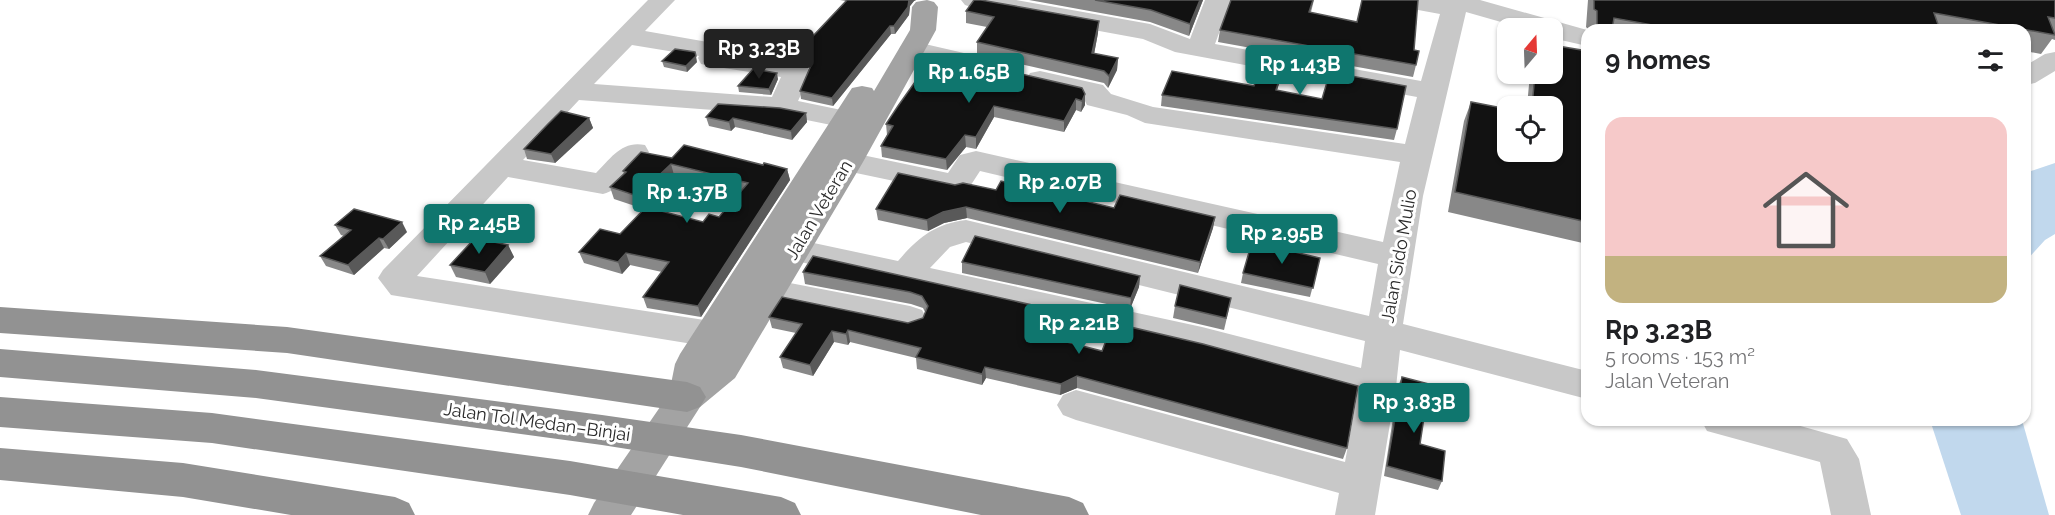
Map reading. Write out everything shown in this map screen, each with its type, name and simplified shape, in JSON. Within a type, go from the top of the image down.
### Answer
[{"type":"highway","points":[[0,320],[287,340],[687,397]]},
{"type":"highway","name":"Jalan Tol Medan–Binjai","points":[[0,363],[256,384],[591,429],[741,451],[1069,515]]},
{"type":"highway","points":[[0,412],[212,428],[570,478],[781,515]]},
{"type":"highway","points":[[0,464],[183,480],[395,515]]},
{"type":"main road","name":"Jalan Veteran","points":[[608,515],[687,397],[722,368],[848,162],[923,30],[928,4]]},
{"type":"main road","name":"Jalan Veteran","points":[[687,397],[693,364],[711,334],[902,29],[928,4]]},
{"type":"street","points":[[662,0],[572,91],[395,278],[403,286],[711,334]]},
{"type":"street","points":[[974,0],[1150,32],[1175,44],[1200,49],[1432,91]]},
{"type":"street","points":[[1200,49],[1218,0]]},
{"type":"street","points":[[1400,0],[1453,3],[1510,18]]},
{"type":"street","name":"Jalan Sido Mulio","points":[[1359,499],[1378,387],[1396,257],[1453,3]]},
{"type":"street","points":[[1563,33],[1581,37]]},
{"type":"street","points":[[625,36],[710,50],[714,54],[702,78],[717,100]]},
{"type":"street","points":[[912,49],[1093,91],[1097,93],[1097,99],[1137,109],[1145,114],[1418,155]]},
{"type":"street","points":[[711,58],[796,71],[782,106]]},
{"type":"street","points":[[2031,73],[2055,60]]},
{"type":"street","points":[[572,91],[782,106],[846,119]]},
{"type":"street","points":[[501,166],[603,184],[634,152]]},
{"type":"street","points":[[848,162],[956,184],[971,162],[976,160],[1396,257]]},
{"type":"street","points":[[906,274],[939,236],[952,231],[966,231],[1385,333],[1581,384]]},
{"type":"street","points":[[795,250],[1202,340],[1378,387]]},
{"type":"street","points":[[769,291],[910,319]]},
{"type":"street","points":[[1076,405],[1359,499]]},
{"type":"street","points":[[1743,426],[1833,450],[1839,459],[1851,515]]},
{"type":"water","points":[[2055,163],[2055,234],[2045,240],[2031,255],[2031,171]]},
{"type":"water","points":[[1932,426],[2024,426],[2049,515],[1961,515]]},
{"type":"building","points":[[847,0],[909,0],[908,7],[894,26],[890,26],[832,98],[800,91],[812,63],[807,56],[797,53]]},
{"type":"building","points":[[974,0],[1099,21],[1092,53],[1118,58],[1109,76],[1104,71],[977,42],[994,17],[966,11]]},
{"type":"building","points":[[1095,0],[1200,0],[1190,24],[1151,10]]},
{"type":"building","points":[[1231,0],[1313,0],[1309,12],[1357,22],[1362,0],[1418,0],[1414,50],[1419,51],[1416,65],[1220,30]]},
{"type":"building","points":[[1594,0],[2055,0],[2055,18],[2048,17],[2055,35],[2031,31],[2031,24],[1994,24],[1934,13],[1938,24],[1647,24],[1614,18],[1613,24],[1597,24],[1597,11],[1594,9]]},
{"type":"building","points":[[1563,47],[1581,50],[1581,221],[1455,192],[1471,102],[1497,107],[1497,162],[1563,162],[1563,96],[1533,96],[1534,84],[1563,84]]},
{"type":"building","points":[[675,49],[695,52],[696,56],[686,66],[662,61]]},
{"type":"building","points":[[939,55],[1082,88],[1085,94],[1082,101],[1076,99],[1064,121],[994,106],[976,137],[965,135],[946,159],[881,146],[893,126],[886,124],[922,72],[926,73]]},
{"type":"building","points":[[1263,60],[1284,64],[1276,90],[1322,99],[1330,72],[1406,86],[1397,129],[1162,95],[1172,71],[1254,86]]},
{"type":"building","points":[[753,69],[777,73],[769,89],[738,86]]},
{"type":"building","points":[[718,104],[780,108],[806,113],[791,131],[733,118],[729,122],[706,117]]},
{"type":"building","points":[[561,111],[589,118],[551,154],[524,149],[547,125]]},
{"type":"building","points":[[684,145],[787,169],[698,306],[643,297],[669,262],[626,253],[618,262],[579,252],[600,229],[620,234],[646,207],[703,222],[709,214],[719,217],[748,183],[671,164],[637,196],[610,187],[626,172],[623,171],[641,152],[672,158]]},
{"type":"building","points":[[898,173],[955,185],[963,183],[996,190],[1001,181],[1114,208],[1120,195],[1215,217],[1200,262],[966,207],[943,212],[927,220],[876,209]]},
{"type":"building","points":[[354,209],[402,222],[383,239],[379,238],[348,265],[320,256],[351,230],[335,225]]},
{"type":"building","points":[[975,236],[1140,276],[1131,298],[962,262]]},
{"type":"building","points":[[475,238],[508,245],[485,272],[450,265]]},
{"type":"building","points":[[1252,242],[1320,258],[1313,288],[1243,273]]},
{"type":"building","points":[[813,256],[1068,313],[1059,340],[1102,351],[1113,323],[1203,344],[1358,386],[1347,448],[1077,376],[1061,384],[985,367],[982,374],[916,357],[921,348],[848,330],[846,334],[832,331],[810,365],[780,357],[802,324],[769,317],[782,297],[908,323],[923,318],[928,306],[922,296],[910,292],[803,272]]},
{"type":"building","points":[[1180,285],[1231,298],[1226,318],[1175,306]]},
{"type":"building","points":[[1402,377],[1429,384],[1420,444],[1445,451],[1442,481],[1387,466]]}]
